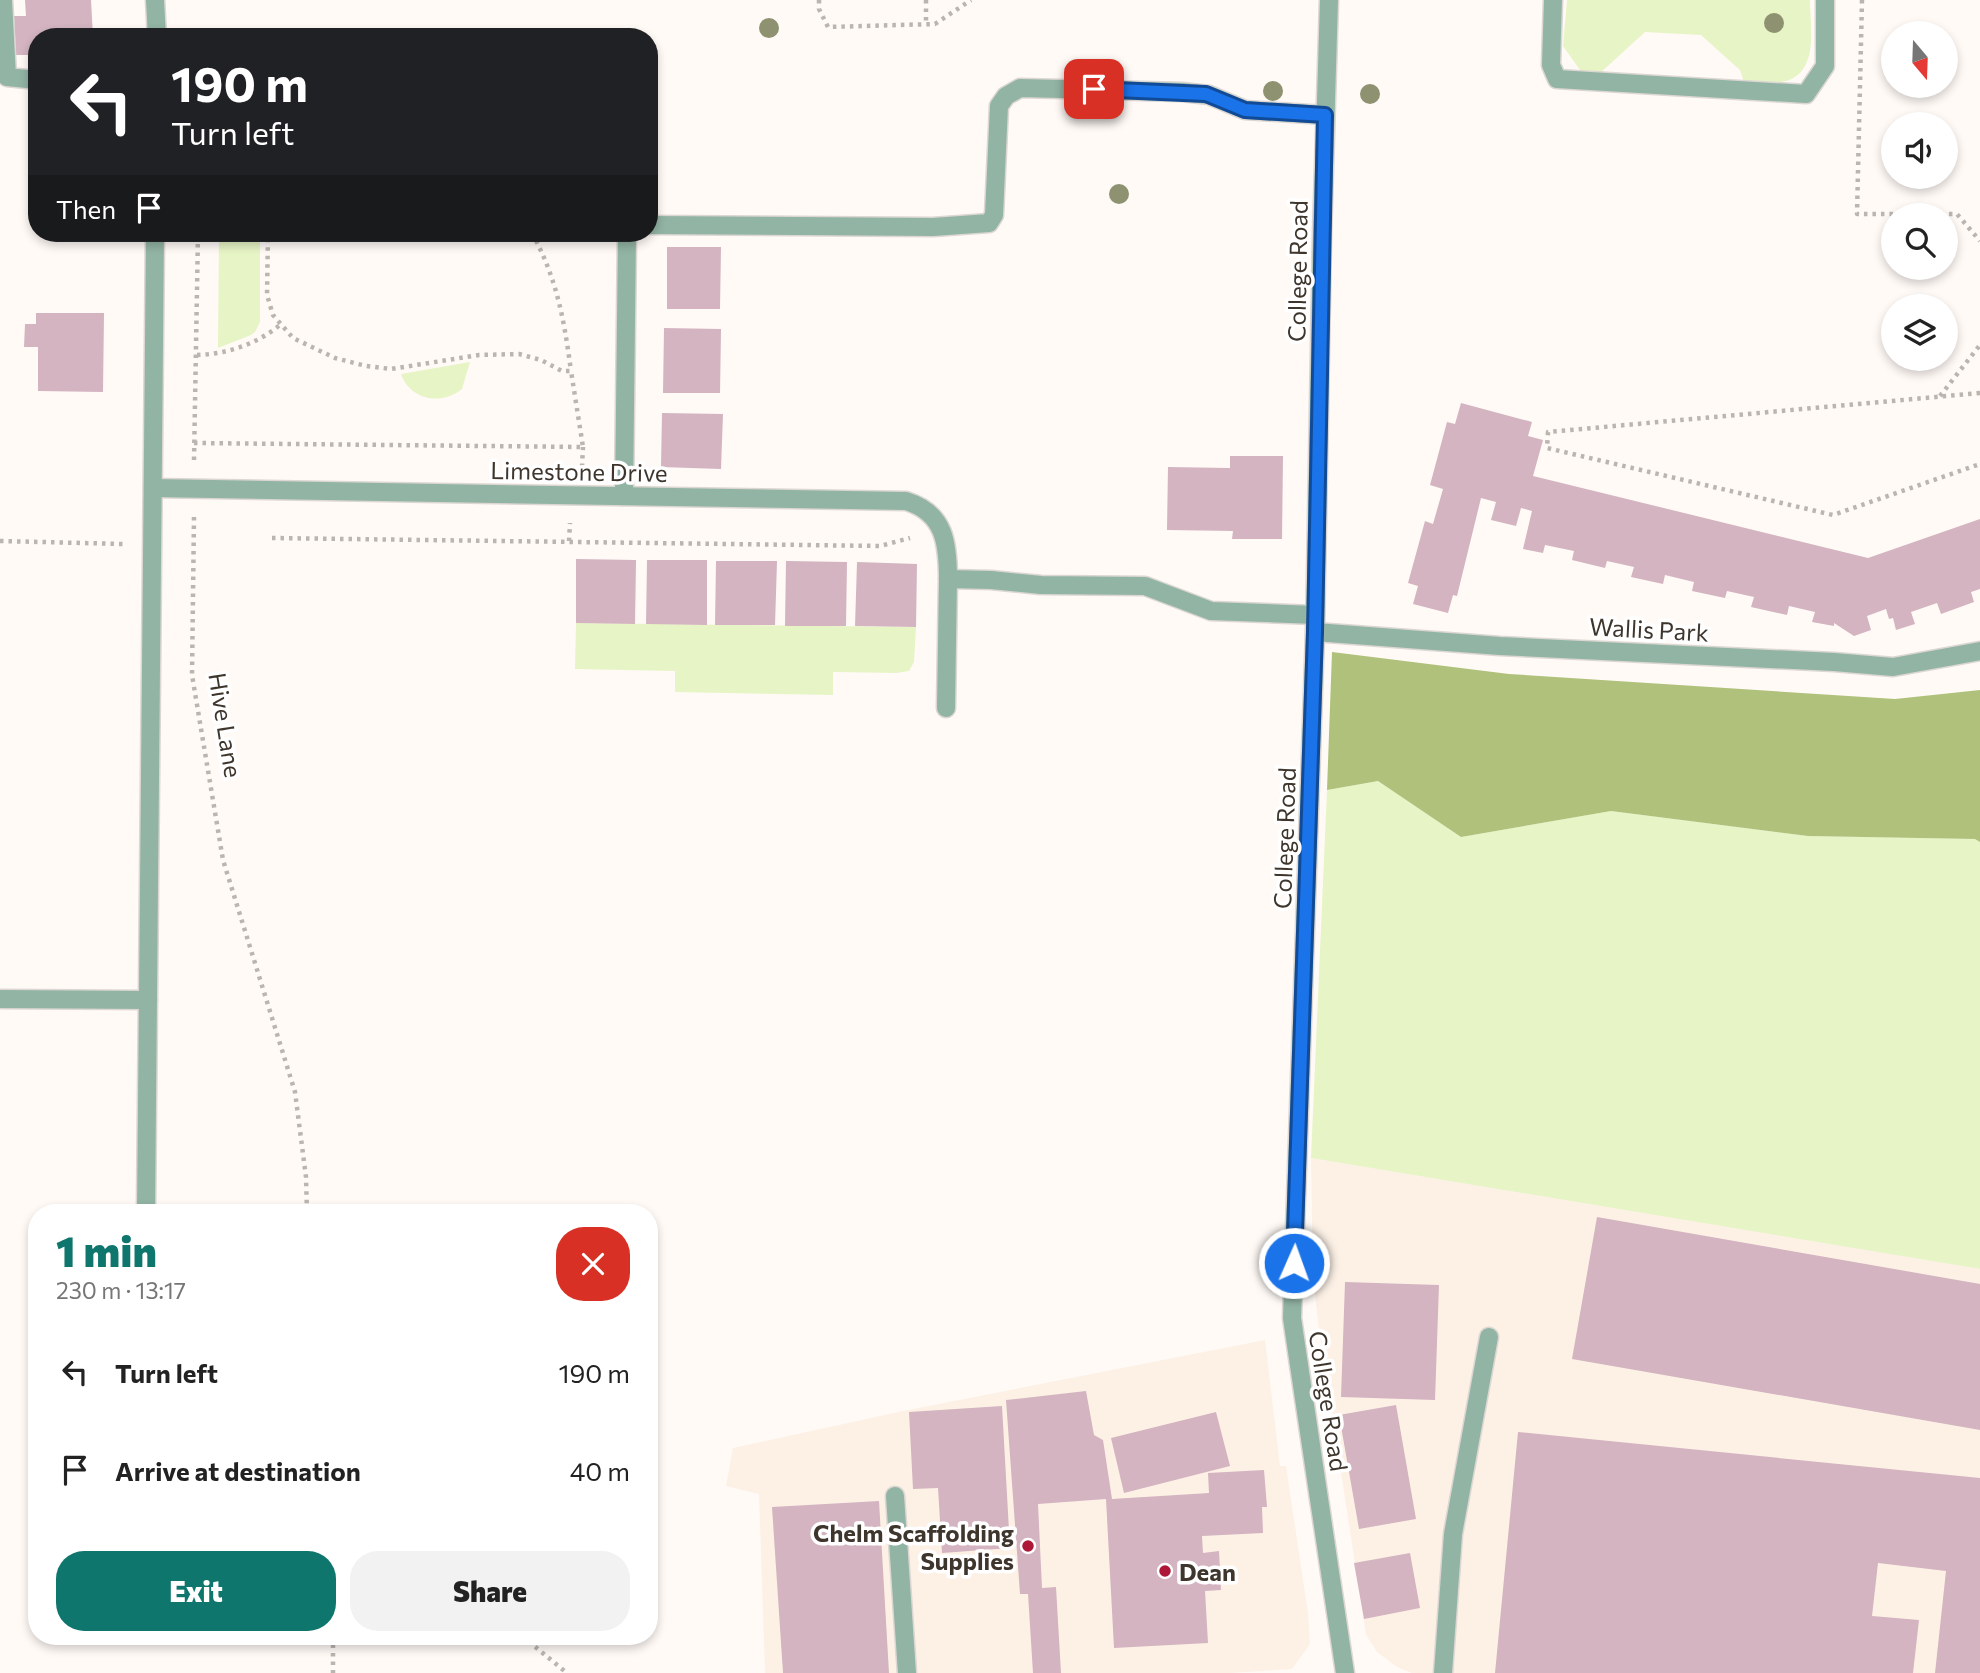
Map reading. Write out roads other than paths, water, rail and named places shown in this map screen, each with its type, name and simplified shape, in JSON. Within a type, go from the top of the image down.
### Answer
[{"type":"street","points":[[3,0],[7,77],[28,79]]},
{"type":"street","points":[[156,0],[157,28]]},
{"type":"street","name":"College Road","points":[[1329,0],[1315,623],[1292,1318],[1345,1673]]},
{"type":"street","points":[[1553,0],[1551,65],[1558,79],[1806,94],[1825,66],[1825,0]]},
{"type":"street","points":[[658,225],[933,227],[989,223],[993,215],[999,106],[1006,96],[1020,88],[1206,94],[1245,110],[1325,115]]},
{"type":"street","points":[[146,1204],[155,242]]},
{"type":"street","points":[[624,496],[628,242]]},
{"type":"street","name":"Limestone Drive","points":[[153,488],[906,501],[925,509],[940,528],[947,549],[946,708]]},
{"type":"street","name":"Wallis Park","points":[[948,579],[1041,585],[1145,586],[1211,611],[1500,646],[1893,667],[1980,651]]},
{"type":"street","points":[[0,999],[148,1000]]},
{"type":"street","points":[[1443,1673],[1453,1534],[1489,1337]]},
{"type":"street","points":[[895,1496],[907,1673]]},
{"type":"place","name":"Chelm Scaffolding Supplies","points":[[1028,1546]]},
{"type":"place","name":"Dean","points":[[1165,1571]]}]
